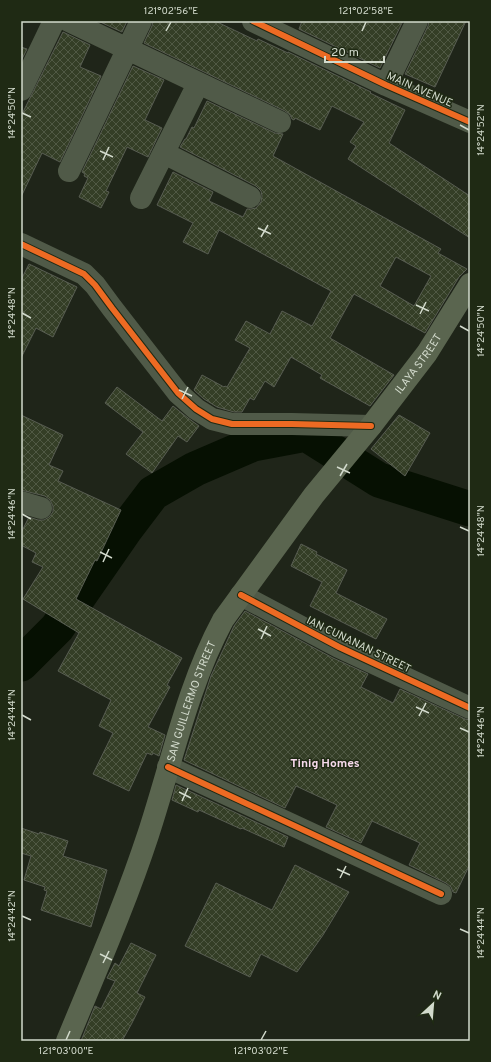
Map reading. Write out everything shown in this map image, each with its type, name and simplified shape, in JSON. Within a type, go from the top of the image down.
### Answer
[{"type":"main road","name":"ILAYA STREET","points":[[366,433],[427,353],[470,284]]},
{"type":"main road","name":"SAN GUILLERMO STREET","points":[[67,1041],[127,896],[148,833],[187,704],[211,642],[223,620],[314,495],[366,433]]},
{"type":"street","points":[[21,90],[54,21]]},
{"type":"street","points":[[69,21],[280,122]]},
{"type":"street","points":[[69,171],[141,21]]},
{"type":"street","name":"MAIN AVENUE","points":[[253,21],[275,26],[386,85],[470,122]]},
{"type":"street","points":[[386,85],[417,21]]},
{"type":"street","points":[[141,198],[198,84]]},
{"type":"street","points":[[164,153],[250,197]]},
{"type":"street","points":[[21,244],[84,274],[95,285],[178,393],[196,409],[212,419],[232,424],[292,424],[366,433]]},
{"type":"street","name":"IAN CUNANAN STREET","points":[[241,595],[339,646],[470,708]]},
{"type":"street","points":[[168,767],[441,894]]},
{"type":"building","points":[[98,21],[127,21],[122,32]]},
{"type":"building","points":[[153,21],[215,21],[257,41],[258,39],[288,52],[405,110],[389,143],[470,196],[470,238],[348,159],[356,146],[350,142],[364,122],[332,106],[320,130],[295,118],[294,120],[285,111],[144,43]]},
{"type":"building","points":[[302,21],[403,21],[380,68],[299,29]]},
{"type":"building","points":[[429,21],[466,21],[435,87],[405,74]]},
{"type":"building","points":[[63,32],[90,45],[80,67],[101,76],[60,162],[42,153],[21,197],[21,116]]},
{"type":"building","points":[[21,47],[27,49],[21,61]]},
{"type":"building","points":[[133,66],[164,80],[145,120],[162,128],[148,157],[127,147],[106,191],[109,192],[101,208],[79,197],[88,178],[84,176],[85,174],[82,172]]},
{"type":"building","points":[[207,101],[275,133],[283,134],[273,156],[441,249],[438,253],[467,269],[459,277],[425,333],[354,294],[330,338],[394,375],[370,406],[320,378],[322,375],[291,357],[274,387],[265,381],[254,400],[250,398],[242,412],[234,412],[217,407],[204,399],[194,390],[202,375],[224,387],[227,387],[250,348],[235,340],[246,321],[270,334],[282,311],[312,326],[331,291],[219,230],[208,254],[183,242],[193,223],[157,205],[173,172],[213,192],[209,201],[243,217],[247,209],[256,208],[261,202],[262,196],[261,191],[256,186],[180,147],[192,127],[194,128]],"holes":[[[396,257],[431,276],[414,306],[380,286]]]},
{"type":"building","points":[[29,264],[77,287],[53,337],[36,328],[21,358],[21,280]]},
{"type":"building","points":[[117,387],[162,421],[173,406],[199,426],[187,442],[178,436],[152,473],[126,454],[143,432],[105,403]]},
{"type":"building","points":[[21,415],[63,435],[49,465],[63,471],[58,481],[121,510],[97,561],[95,560],[76,599],[182,658],[167,685],[170,687],[148,727],[165,735],[159,756],[153,753],[152,755],[147,753],[129,791],[93,774],[113,733],[99,726],[111,700],[58,671],[79,633],[23,599],[43,567],[32,562],[36,553],[21,545],[21,533],[29,517],[44,520],[53,512],[53,506],[50,500],[45,496],[21,490]]},
{"type":"building","points":[[399,415],[430,433],[405,476],[371,449]]},
{"type":"building","points":[[301,544],[317,552],[316,554],[347,570],[336,593],[387,619],[376,639],[310,606],[322,582],[291,566]]},
{"type":"building","points":[[245,611],[333,658],[368,674],[361,687],[393,703],[400,689],[470,720],[470,864],[456,893],[453,892],[451,887],[446,883],[409,865],[420,843],[372,821],[361,843],[326,827],[337,805],[296,786],[285,808],[184,760],[211,676],[234,626]]},
{"type":"building","points":[[176,785],[288,837],[284,847],[242,828],[241,829],[199,810],[198,812],[172,800]]},
{"type":"building","points":[[21,828],[39,834],[40,832],[68,841],[63,856],[107,870],[91,927],[41,910],[47,891],[44,890],[45,887],[24,880],[31,856],[21,853]]},
{"type":"building","points":[[295,865],[349,892],[323,935],[297,972],[261,954],[250,977],[185,946],[216,883],[272,910]]},
{"type":"building","points":[[131,943],[156,955],[137,993],[145,997],[132,1023],[122,1041],[81,1041],[95,1006],[101,1009],[115,981],[107,978],[115,963],[119,966]]},
{"type":"waterway","points":[[21,664],[57,628],[125,530],[153,493],[195,469],[253,444],[306,434],[379,480],[470,509]]},
{"type":"cycle path","points":[[253,21],[386,85],[470,122]]},
{"type":"cycle path","points":[[21,244],[84,274],[95,285],[178,393],[196,409],[212,419],[232,424],[371,426]]},
{"type":"cycle path","points":[[241,595],[339,647],[470,708]]},
{"type":"cycle path","points":[[168,767],[441,894]]},
{"type":"district","name":"Tinig Homes","points":[[325,763]]}]
